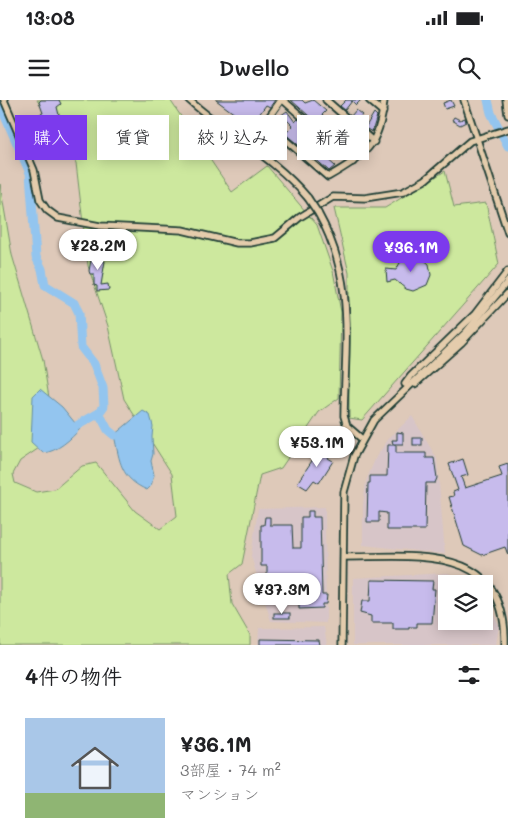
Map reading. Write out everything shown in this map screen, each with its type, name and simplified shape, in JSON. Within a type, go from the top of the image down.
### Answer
[{"type":"street","points":[[4,100],[34,170],[40,200],[47,210],[58,218],[100,226],[182,230],[221,241],[250,243],[275,238],[323,202],[333,197],[365,198],[403,192],[425,180],[476,138],[503,130]]},
{"type":"street","points":[[189,100],[207,115]]},
{"type":"street","points":[[270,115],[282,100],[354,162]]},
{"type":"street","points":[[326,100],[374,142]]},
{"type":"street","points":[[369,100],[383,112]]},
{"type":"street","points":[[287,141],[328,177],[354,162],[374,142],[383,112],[384,100]]},
{"type":"street","points":[[464,100],[508,233]]},
{"type":"street","points":[[506,100],[508,115]]},
{"type":"street","points":[[269,160],[296,183],[308,198],[318,213],[336,249],[346,296],[344,416],[347,426],[362,439]]},
{"type":"street","points":[[397,396],[410,376],[476,314],[508,271]]},
{"type":"street","points":[[342,645],[344,492],[354,456],[374,420],[466,332],[508,281]]},
{"type":"street","points":[[397,396],[417,382],[461,343],[508,293]]},
{"type":"street","points":[[344,557],[435,557],[456,562],[468,568],[487,583],[499,602],[504,626],[505,645]]},
{"type":"shaded area","points":[[412,416],[437,459],[445,554],[363,545],[363,505],[366,481],[376,457],[390,437]]},
{"type":"shaded area","points":[[325,507],[326,623],[271,621],[251,556],[258,509]]},
{"type":"shaded area","points":[[448,573],[452,575],[438,575],[438,630],[493,630],[493,613],[499,625],[496,645],[353,645],[353,578]]},
{"type":"shaded area","points":[[324,627],[327,645],[258,645],[259,628]]},
{"type":"green space","points":[[37,100],[170,100],[180,115],[179,160],[210,160],[232,192],[267,166],[317,225],[333,271],[341,312],[339,398],[319,412],[281,468],[260,475],[242,564],[229,574],[232,604],[250,635],[250,645],[0,645],[0,184],[12,255],[43,360],[53,423],[42,446],[20,461],[13,474],[15,483],[36,492],[55,489],[82,466],[96,463],[135,511],[160,529],[177,516],[172,474],[124,399],[108,326],[88,266],[74,160],[87,160],[87,115],[46,115]]},
{"type":"green space","points":[[445,171],[454,207],[486,203],[499,264],[362,420],[349,418],[349,273],[334,208],[385,208]]},
{"type":"water","points":[[40,389],[62,407],[80,429],[58,448],[43,453],[31,442],[33,396]]},
{"type":"water","points":[[143,411],[150,415],[153,426],[153,454],[151,461],[154,475],[151,486],[147,490],[131,480],[126,474],[120,461],[114,435]]},
{"type":"building","points":[[41,100],[59,100],[61,104],[57,107],[59,115],[37,115],[43,113],[39,102]]},
{"type":"building","points":[[216,100],[275,100],[270,107],[266,105],[259,115],[236,115]]},
{"type":"building","points":[[291,100],[302,100],[305,103],[313,100],[326,111],[322,115],[308,115]]},
{"type":"building","points":[[346,100],[361,100],[356,105],[352,101],[345,110],[340,106]]},
{"type":"building","points":[[451,100],[454,106],[445,109],[443,103]]},
{"type":"building","points":[[356,110],[362,115],[352,115]]},
{"type":"building","points":[[287,111],[295,122],[297,120],[297,144],[287,136],[287,132],[293,126],[287,120],[287,115],[281,115]]},
{"type":"building","points":[[374,113],[377,116],[372,132],[369,130],[369,121]]},
{"type":"building","points":[[454,117],[460,120],[465,118],[466,122],[460,125],[452,120]]},
{"type":"building","points":[[317,160],[328,160],[335,166],[329,171]]},
{"type":"building","points":[[96,248],[103,249],[102,261],[105,261],[101,285],[108,284],[109,290],[97,291],[97,286],[94,285],[94,274],[90,274],[89,271],[91,260],[96,261]]},
{"type":"building","points":[[411,255],[421,257],[429,264],[431,275],[427,285],[413,291],[406,289],[395,280],[387,282],[386,269],[396,270],[401,261]]},
{"type":"building","points":[[397,432],[403,433],[403,444],[393,444],[392,440],[397,440]]},
{"type":"building","points":[[413,438],[422,438],[422,445],[413,445]]},
{"type":"building","points":[[388,445],[396,445],[396,453],[426,453],[426,458],[434,458],[437,478],[435,483],[426,483],[425,530],[387,530],[387,513],[379,512],[379,522],[367,522],[368,483],[370,483],[370,476],[387,476]]},
{"type":"building","points":[[322,446],[332,452],[328,458],[333,461],[319,483],[314,480],[307,489],[297,483]]},
{"type":"building","points":[[463,459],[468,475],[461,477],[465,488],[502,476],[499,467],[508,464],[508,555],[505,547],[482,555],[464,546],[449,497],[454,496],[453,492],[458,490],[449,464]]},
{"type":"building","points":[[308,511],[313,511],[313,517],[320,517],[322,595],[327,595],[326,604],[322,604],[322,608],[299,609],[299,583],[285,584],[285,577],[267,578],[267,566],[261,566],[261,525],[264,525],[265,517],[270,517],[270,525],[292,525],[293,548],[301,548],[301,517],[308,517]]},
{"type":"building","points":[[371,580],[433,581],[432,589],[435,589],[432,623],[417,623],[417,627],[409,627],[409,629],[393,629],[393,623],[371,623],[371,616],[360,613],[362,601],[370,601]]},
{"type":"building","points":[[274,613],[290,613],[290,618],[274,618]]},
{"type":"building","points":[[260,639],[319,640],[320,645],[260,645]]},
{"type":"waterway","points":[[488,100],[491,113],[508,146]]},
{"type":"waterway","points":[[0,105],[30,173],[36,257],[42,269],[45,285],[74,303],[79,313],[81,347],[94,364],[103,388],[104,406],[99,413],[108,430],[114,435]]},
{"type":"waterway","points":[[78,425],[99,413]]}]
